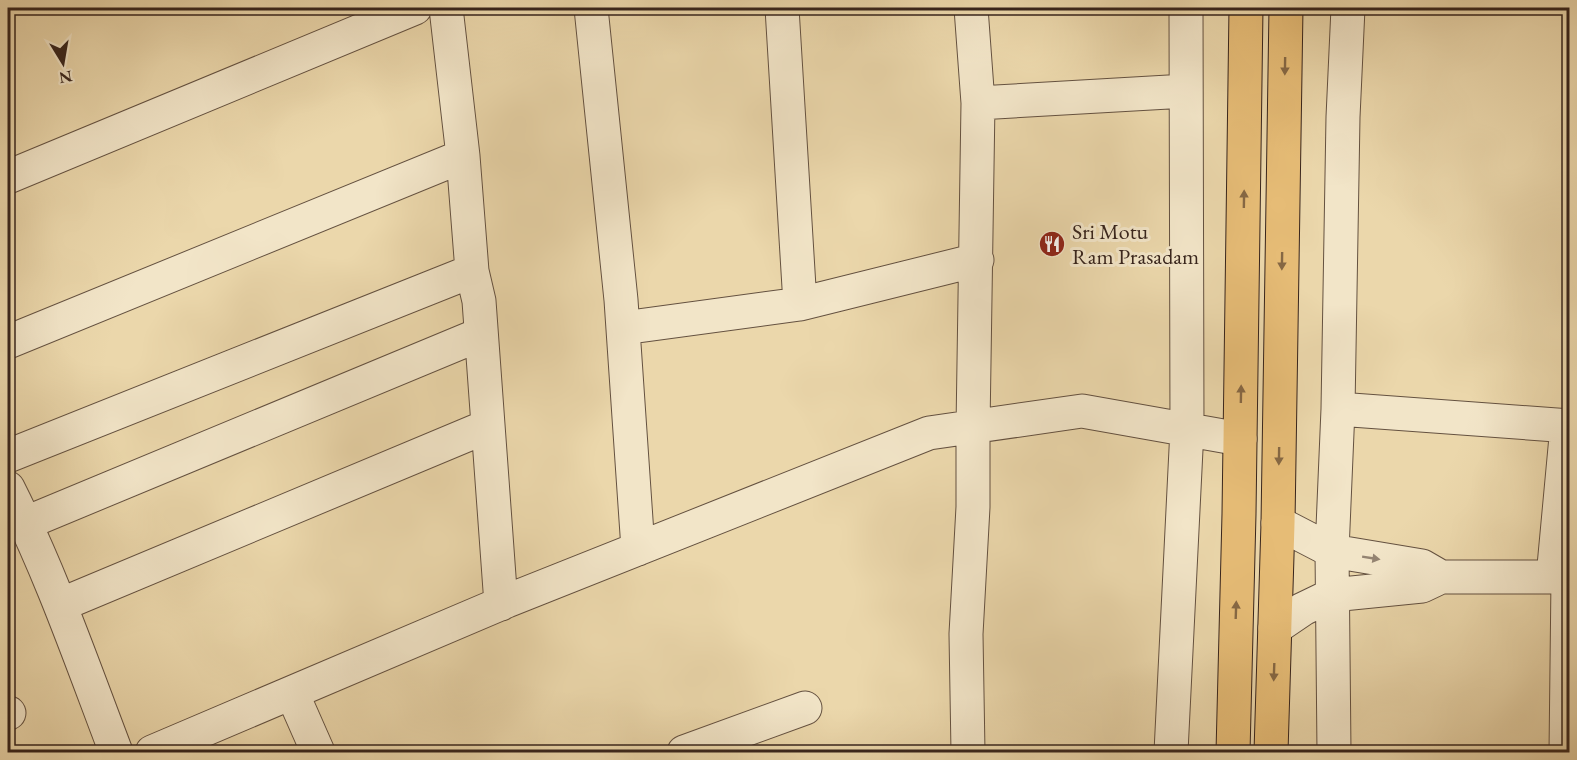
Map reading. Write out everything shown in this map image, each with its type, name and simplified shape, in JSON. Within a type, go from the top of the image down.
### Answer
[{"type":"main road","points":[[1233,753],[1246,8]]},
{"type":"main road","points":[[1271,753],[1278,523],[1286,8]]},
{"type":"street","points":[[8,177],[415,8]]},
{"type":"street","points":[[446,8],[463,156],[472,271],[479,301],[501,604]]},
{"type":"street","points":[[591,8],[623,328],[638,549]]},
{"type":"street","points":[[782,8],[800,304]]},
{"type":"street","points":[[968,753],[966,634],[973,507],[978,103],[971,8]]},
{"type":"street","points":[[1171,753],[1187,429],[1186,8]]},
{"type":"street","points":[[1334,753],[1332,551],[1338,409],[1343,117],[1348,8]]},
{"type":"street","points":[[978,103],[1186,91]]},
{"type":"street","points":[[8,342],[463,156]]},
{"type":"street","points":[[623,328],[800,304],[977,260]]},
{"type":"street","points":[[8,456],[472,271]]},
{"type":"street","points":[[26,523],[481,334]]},
{"type":"street","points":[[1338,409],[1568,426],[1563,579],[1566,753]]},
{"type":"street","points":[[152,753],[501,604],[929,433],[1082,411],[1240,439]]},
{"type":"street","points":[[60,604],[488,426]]},
{"type":"street","points":[[8,488],[26,523],[60,604],[116,753]]},
{"type":"street","points":[[1278,523],[1332,551],[1422,566],[1441,577]]},
{"type":"street","points":[[1275,628],[1303,609],[1332,595],[1422,586],[1441,577],[1563,579]]},
{"type":"street","points":[[292,693],[318,753]]},
{"type":"street","points":[[684,753],[760,739],[805,708]]},
{"type":"place","name":"Sri Motu Ram Prasadam","points":[[1052,244]]}]
